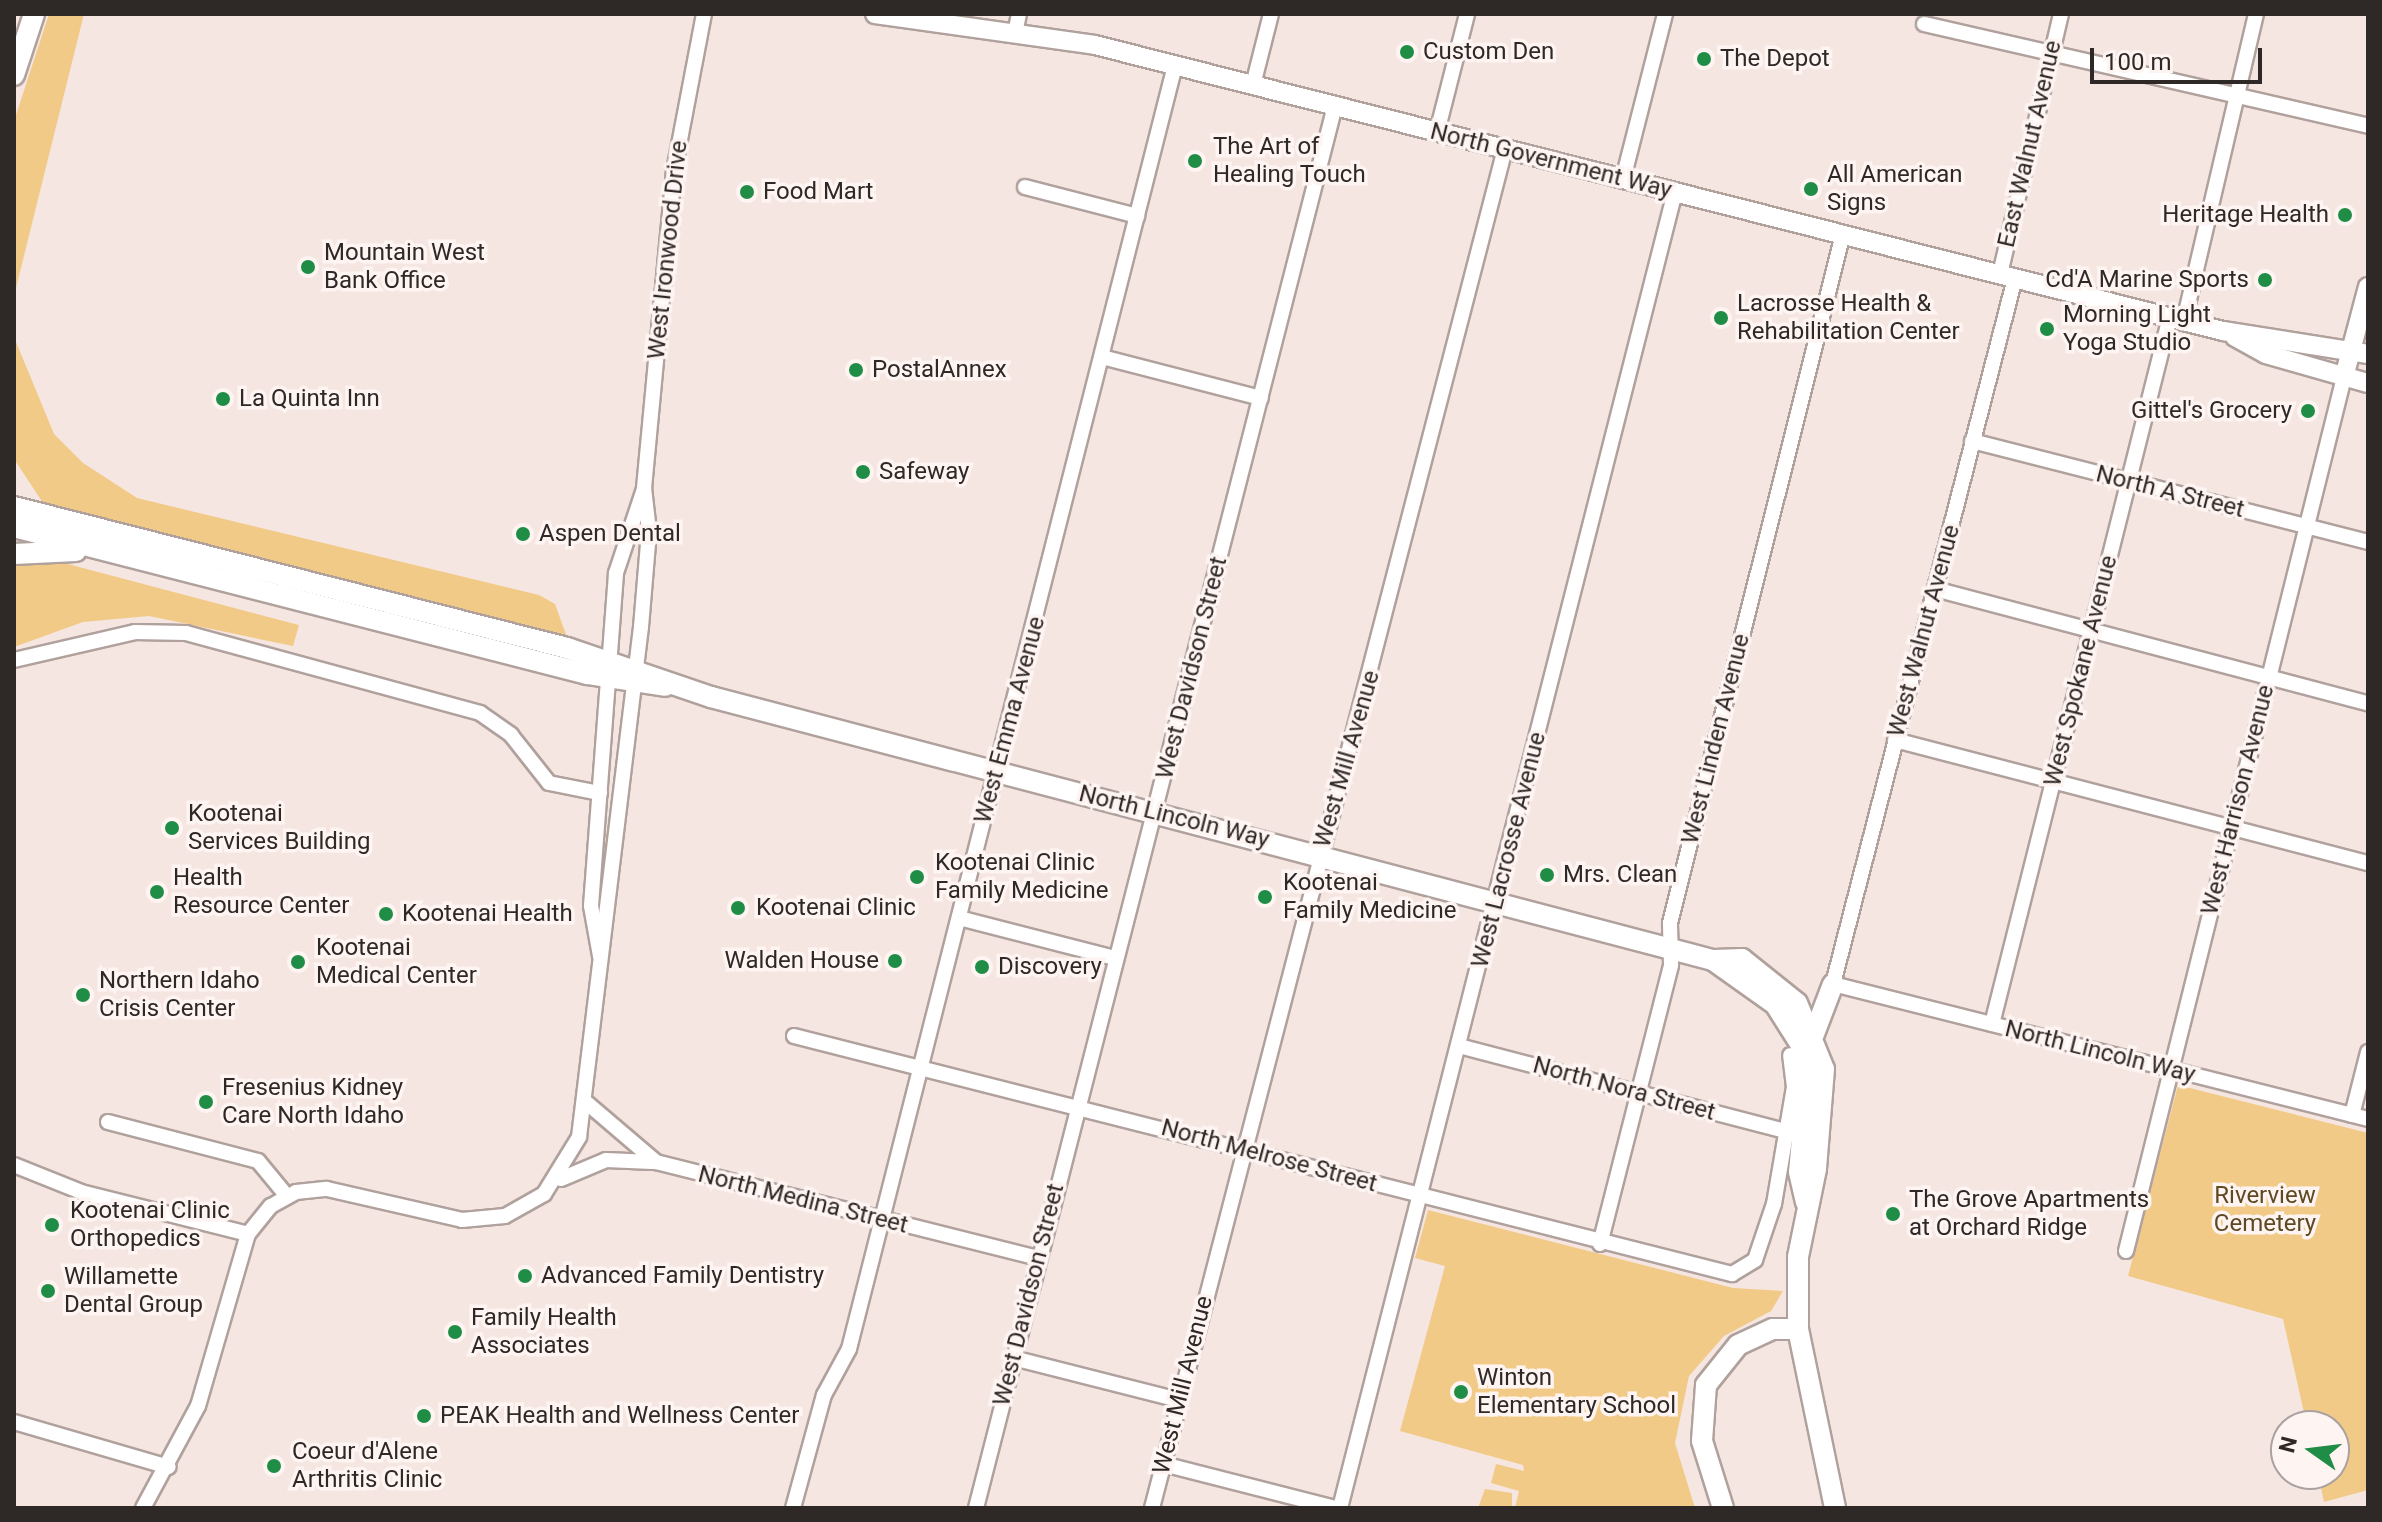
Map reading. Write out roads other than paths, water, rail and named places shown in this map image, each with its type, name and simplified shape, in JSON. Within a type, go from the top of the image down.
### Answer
[{"type":"highway","points":[[14,42],[25,14]]},
{"type":"highway","points":[[14,75],[34,14]]},
{"type":"highway","points":[[14,507],[609,670]]},
{"type":"highway","points":[[14,527],[609,670]]},
{"type":"highway","points":[[14,554],[112,552]]},
{"type":"highway","name":"North Lincoln Way","points":[[609,670],[1497,900],[1713,960]]},
{"type":"highway","points":[[1713,960],[1742,959],[1791,995],[1814,1034],[1826,1095],[1806,1202],[1798,1329],[1835,1508]]},
{"type":"highway","points":[[1713,960],[1775,1004],[1801,1045],[1808,1072],[1799,1172],[1806,1202]]},
{"type":"highway","points":[[1791,995],[1811,996],[1833,984]]},
{"type":"highway","points":[[1814,1034],[1833,984]]},
{"type":"highway","points":[[1723,1508],[1702,1441],[1706,1385],[1738,1345],[1773,1329],[1798,1329]]},
{"type":"main road","name":"North Government Way","points":[[875,14],[1015,33],[1175,65],[2223,331],[2359,352]]},
{"type":"main road","name":"West Harrison Avenue","points":[[2344,377],[2359,352],[2368,287]]},
{"type":"main road","name":"North Government Way","points":[[2223,331],[2266,354],[2368,383]]},
{"type":"street","name":"West Ironwood Drive","points":[[555,1183],[587,1103],[600,957],[609,926],[649,531],[644,488],[674,171],[704,14]]},
{"type":"street","points":[[1015,33],[1019,14]]},
{"type":"street","points":[[1253,85],[1271,14]]},
{"type":"street","points":[[1437,132],[1467,14]]},
{"type":"street","points":[[1623,179],[1665,14]]},
{"type":"street","name":"East Walnut Avenue","points":[[2008,276],[2061,14]]},
{"type":"street","name":"West Spokane Avenue","points":[[1992,1024],[2128,482],[2177,319],[2256,14]]},
{"type":"street","points":[[1924,24],[2368,126]]},
{"type":"street","name":"West Emma Avenue","points":[[793,1508],[824,1395],[849,1349],[1175,65]]},
{"type":"street","name":"West Davidson Street","points":[[976,1508],[1335,106]]},
{"type":"street","name":"West Mill Avenue","points":[[1152,1508],[1505,149]]},
{"type":"street","points":[[1025,187],[1137,216]]},
{"type":"street","name":"West Lacrosse Avenue","points":[[1338,1508],[1497,900],[1675,192]]},
{"type":"street","name":"West Linden Avenue","points":[[1600,1244],[1640,1093],[1671,946],[1670,919],[1843,234]]},
{"type":"street","name":"West Walnut Avenue","points":[[1833,984],[1972,441],[2008,276]]},
{"type":"street","points":[[1102,357],[1261,398]]},
{"type":"street","name":"West Harrison Avenue","points":[[2126,1251],[2344,377]]},
{"type":"street","name":"North A Street","points":[[1972,441],[2368,542]]},
{"type":"street","name":"West Ironwood Drive","points":[[600,957],[591,906],[621,541],[644,488]]},
{"type":"street","points":[[1935,589],[2368,703]]},
{"type":"street","points":[[14,660],[135,632],[186,633],[480,713],[511,735],[549,783],[600,793]]},
{"type":"street","points":[[1895,740],[2368,863]]},
{"type":"street","points":[[959,918],[1115,958]]},
{"type":"street","name":"North Lincoln Way","points":[[1833,984],[2368,1119]]},
{"type":"street","name":"North Melrose Street","points":[[794,1036],[1077,1105],[1600,1244],[1744,1272],[1761,1248],[1789,1132]]},
{"type":"street","name":"North Nora Street","points":[[1459,1046],[1789,1132]]},
{"type":"street","points":[[2352,1115],[2368,1052]]},
{"type":"street","points":[[1789,1132],[1790,1055]]},
{"type":"street","name":"North Medina Street","points":[[587,1103],[656,1162],[1038,1258]]},
{"type":"street","points":[[108,1122],[258,1161],[287,1196]]},
{"type":"street","points":[[143,1508],[169,1467],[198,1406],[248,1234],[287,1196],[339,1190],[475,1221],[521,1209],[555,1183],[597,1161],[656,1162]]},
{"type":"street","points":[[14,1165],[81,1192],[248,1234]]},
{"type":"street","points":[[1013,1358],[1179,1400]]},
{"type":"street","points":[[14,1422],[169,1467]]},
{"type":"street","points":[[1163,1464],[1338,1508]]},
{"type":"place","name":"Custom Den","points":[[1407,52]]},
{"type":"place","name":"The Depot","points":[[1704,59]]},
{"type":"place","name":"The Art of Healing Touch","points":[[1195,161]]},
{"type":"place","name":"All American Signs","points":[[1811,189]]},
{"type":"place","name":"Food Mart","points":[[747,192]]},
{"type":"place","name":"Heritage Health","points":[[2345,215]]},
{"type":"place","name":"Mountain West Bank Office","points":[[308,267]]},
{"type":"place","name":"Cd'A Marine Sports","points":[[2265,280]]},
{"type":"place","name":"Lacrosse Health & Rehabilitation Center","points":[[1721,318]]},
{"type":"place","name":"Morning Light Yoga Studio","points":[[2047,329]]},
{"type":"place","name":"PostalAnnex","points":[[856,370]]},
{"type":"place","name":"La Quinta Inn","points":[[223,399]]},
{"type":"place","name":"Gittel's Grocery","points":[[2308,411]]},
{"type":"place","name":"Safeway","points":[[863,472]]},
{"type":"place","name":"Aspen Dental","points":[[523,534]]},
{"type":"place","name":"Kootenai Services Building","points":[[172,828]]},
{"type":"place","name":"Mrs. Clean","points":[[1547,875]]},
{"type":"place","name":"Kootenai Clinic Family Medicine","points":[[917,877]]},
{"type":"place","name":"Health Resource Center","points":[[157,892]]},
{"type":"place","name":"Kootenai Family Medicine","points":[[1265,897]]},
{"type":"place","name":"Kootenai Clinic","points":[[738,908]]},
{"type":"place","name":"Kootenai Health","points":[[386,914]]},
{"type":"place","name":"Walden House","points":[[895,961]]},
{"type":"place","name":"Kootenai Medical Center","points":[[298,962]]},
{"type":"place","name":"Discovery","points":[[982,967]]},
{"type":"place","name":"Northern Idaho Crisis Center","points":[[83,995]]},
{"type":"place","name":"Fresenius Kidney Care North Idaho","points":[[206,1102]]},
{"type":"place","name":"The Grove Apartments at Orchard Ridge","points":[[1893,1214]]},
{"type":"place","name":"Kootenai Clinic Orthopedics","points":[[52,1225]]},
{"type":"place","name":"Advanced Family Dentistry","points":[[525,1276]]},
{"type":"place","name":"Willamette Dental Group","points":[[48,1291]]},
{"type":"place","name":"Family Health Associates","points":[[455,1332]]},
{"type":"place","name":"Winton Elementary School","points":[[1461,1392]]},
{"type":"place","name":"PEAK Health and Wellness Center","points":[[424,1416]]},
{"type":"place","name":"Coeur d'Alene Arthritis Clinic","points":[[274,1466]]},
{"type":"park label","name":"Riverview Cemetery","points":[[2265,1210]]}]
